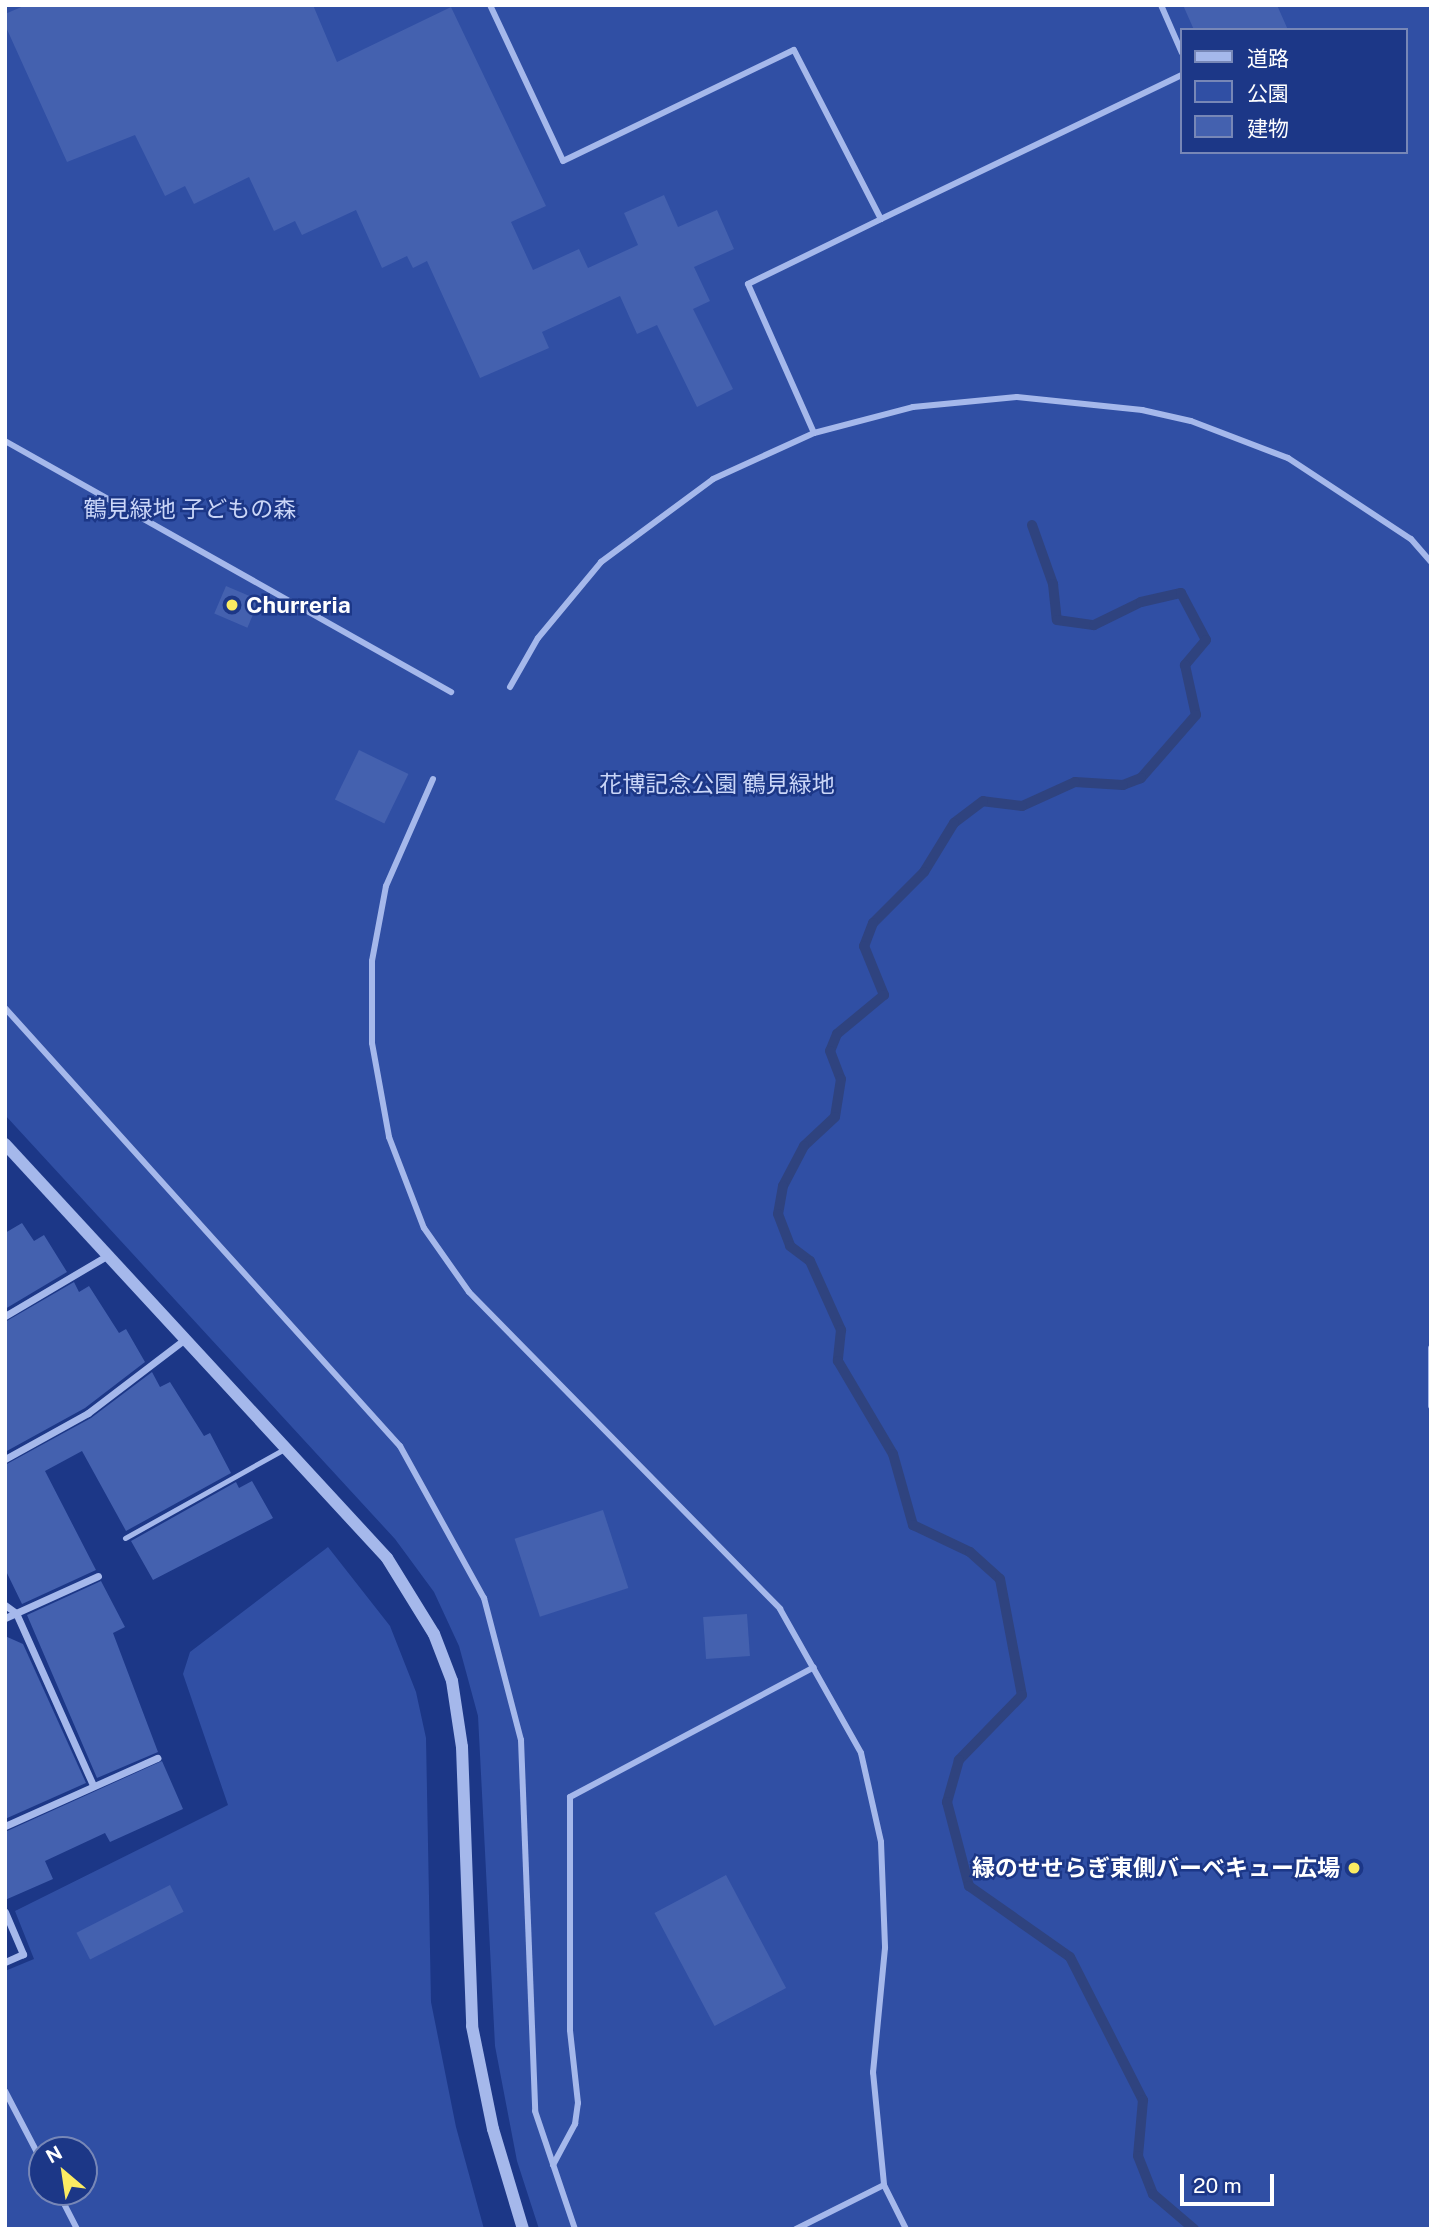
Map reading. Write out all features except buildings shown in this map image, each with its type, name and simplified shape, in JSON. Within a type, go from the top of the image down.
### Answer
[{"type":"street","points":[[490,5],[563,161],[794,50],[881,219]]},
{"type":"street","points":[[1161,5],[1180,48]]},
{"type":"street","points":[[814,433],[748,284],[1180,76]]},
{"type":"street","points":[[510,687],[538,638],[601,562],[713,479],[814,433],[913,407],[1017,397],[1143,410],[1191,421],[1288,458],[1411,539],[1431,562]]},
{"type":"street","points":[[5,441],[451,692]]},
{"type":"street","points":[[433,779],[386,886],[372,961],[372,1043],[389,1137],[424,1228],[469,1292],[570,1402],[780,1609],[862,1753],[881,1842],[885,1948],[873,2072],[884,2185],[906,2229]]},
{"type":"street","points":[[5,1008],[400,1446],[484,1598],[521,1740],[535,2111],[575,2229]]},
{"type":"street","points":[[5,1144],[286,1448],[402,1578],[434,1634],[452,1681],[462,1747],[472,2026],[492,2129],[523,2229]]},
{"type":"street","points":[[5,1316],[108,1255]]},
{"type":"street","points":[[5,1459],[88,1413],[156,1366],[185,1339]]},
{"type":"street","points":[[1431,1348],[1431,1406]]},
{"type":"street","points":[[5,1618],[98,1577]]},
{"type":"street","points":[[5,1605],[16,1613],[93,1785]]},
{"type":"street","points":[[553,2165],[575,2124],[578,2103],[570,2030],[570,1797],[814,1667]]},
{"type":"street","points":[[5,1826],[157,1758]]},
{"type":"street","points":[[5,1912],[23,1954],[5,1962]]},
{"type":"street","points":[[5,2091],[29,2136]]},
{"type":"street","points":[[796,2229],[884,2185]]},
{"type":"street","points":[[65,2206],[77,2229]]},
{"type":"lane","points":[[124,1538],[286,1448]]},
{"type":"green space","name":"花博記念公園 鶴見緑地","points":[[5,5],[1431,5],[1431,2229],[539,2229],[517,2161],[495,2046],[478,1716],[459,1646],[434,1592],[395,1539],[5,1115]]},
{"type":"green space","points":[[328,1547],[390,1626],[416,1692],[426,1738],[431,2002],[456,2127],[484,2229],[5,2229],[5,1971],[34,1959],[15,1911],[228,1805],[183,1674],[190,1652]]},
{"type":"waterway","points":[[1032,525],[1053,584],[1057,620],[1094,625],[1141,602],[1181,593],[1206,640],[1185,665],[1196,715],[1141,778],[1123,785],[1075,782],[1022,806],[983,801],[954,823],[924,872],[873,923],[864,946],[884,995],[837,1034],[830,1051],[841,1079],[835,1117],[804,1146],[783,1186],[778,1214],[790,1246],[810,1261],[841,1330],[838,1361],[893,1454],[913,1525],[970,1552],[1000,1579],[1022,1695],[959,1760],[947,1802],[969,1886],[1070,1957],[1143,2100],[1138,2156],[1153,2194],[1194,2229]]},
{"type":"place","name":"Churreria","points":[[232,605]]},
{"type":"place","name":"緑のせせらぎ東側バーベキュー広場","points":[[1354,1868]]},
{"type":"park label","name":"鶴見緑地 子どもの森","points":[[190,509]]}]
